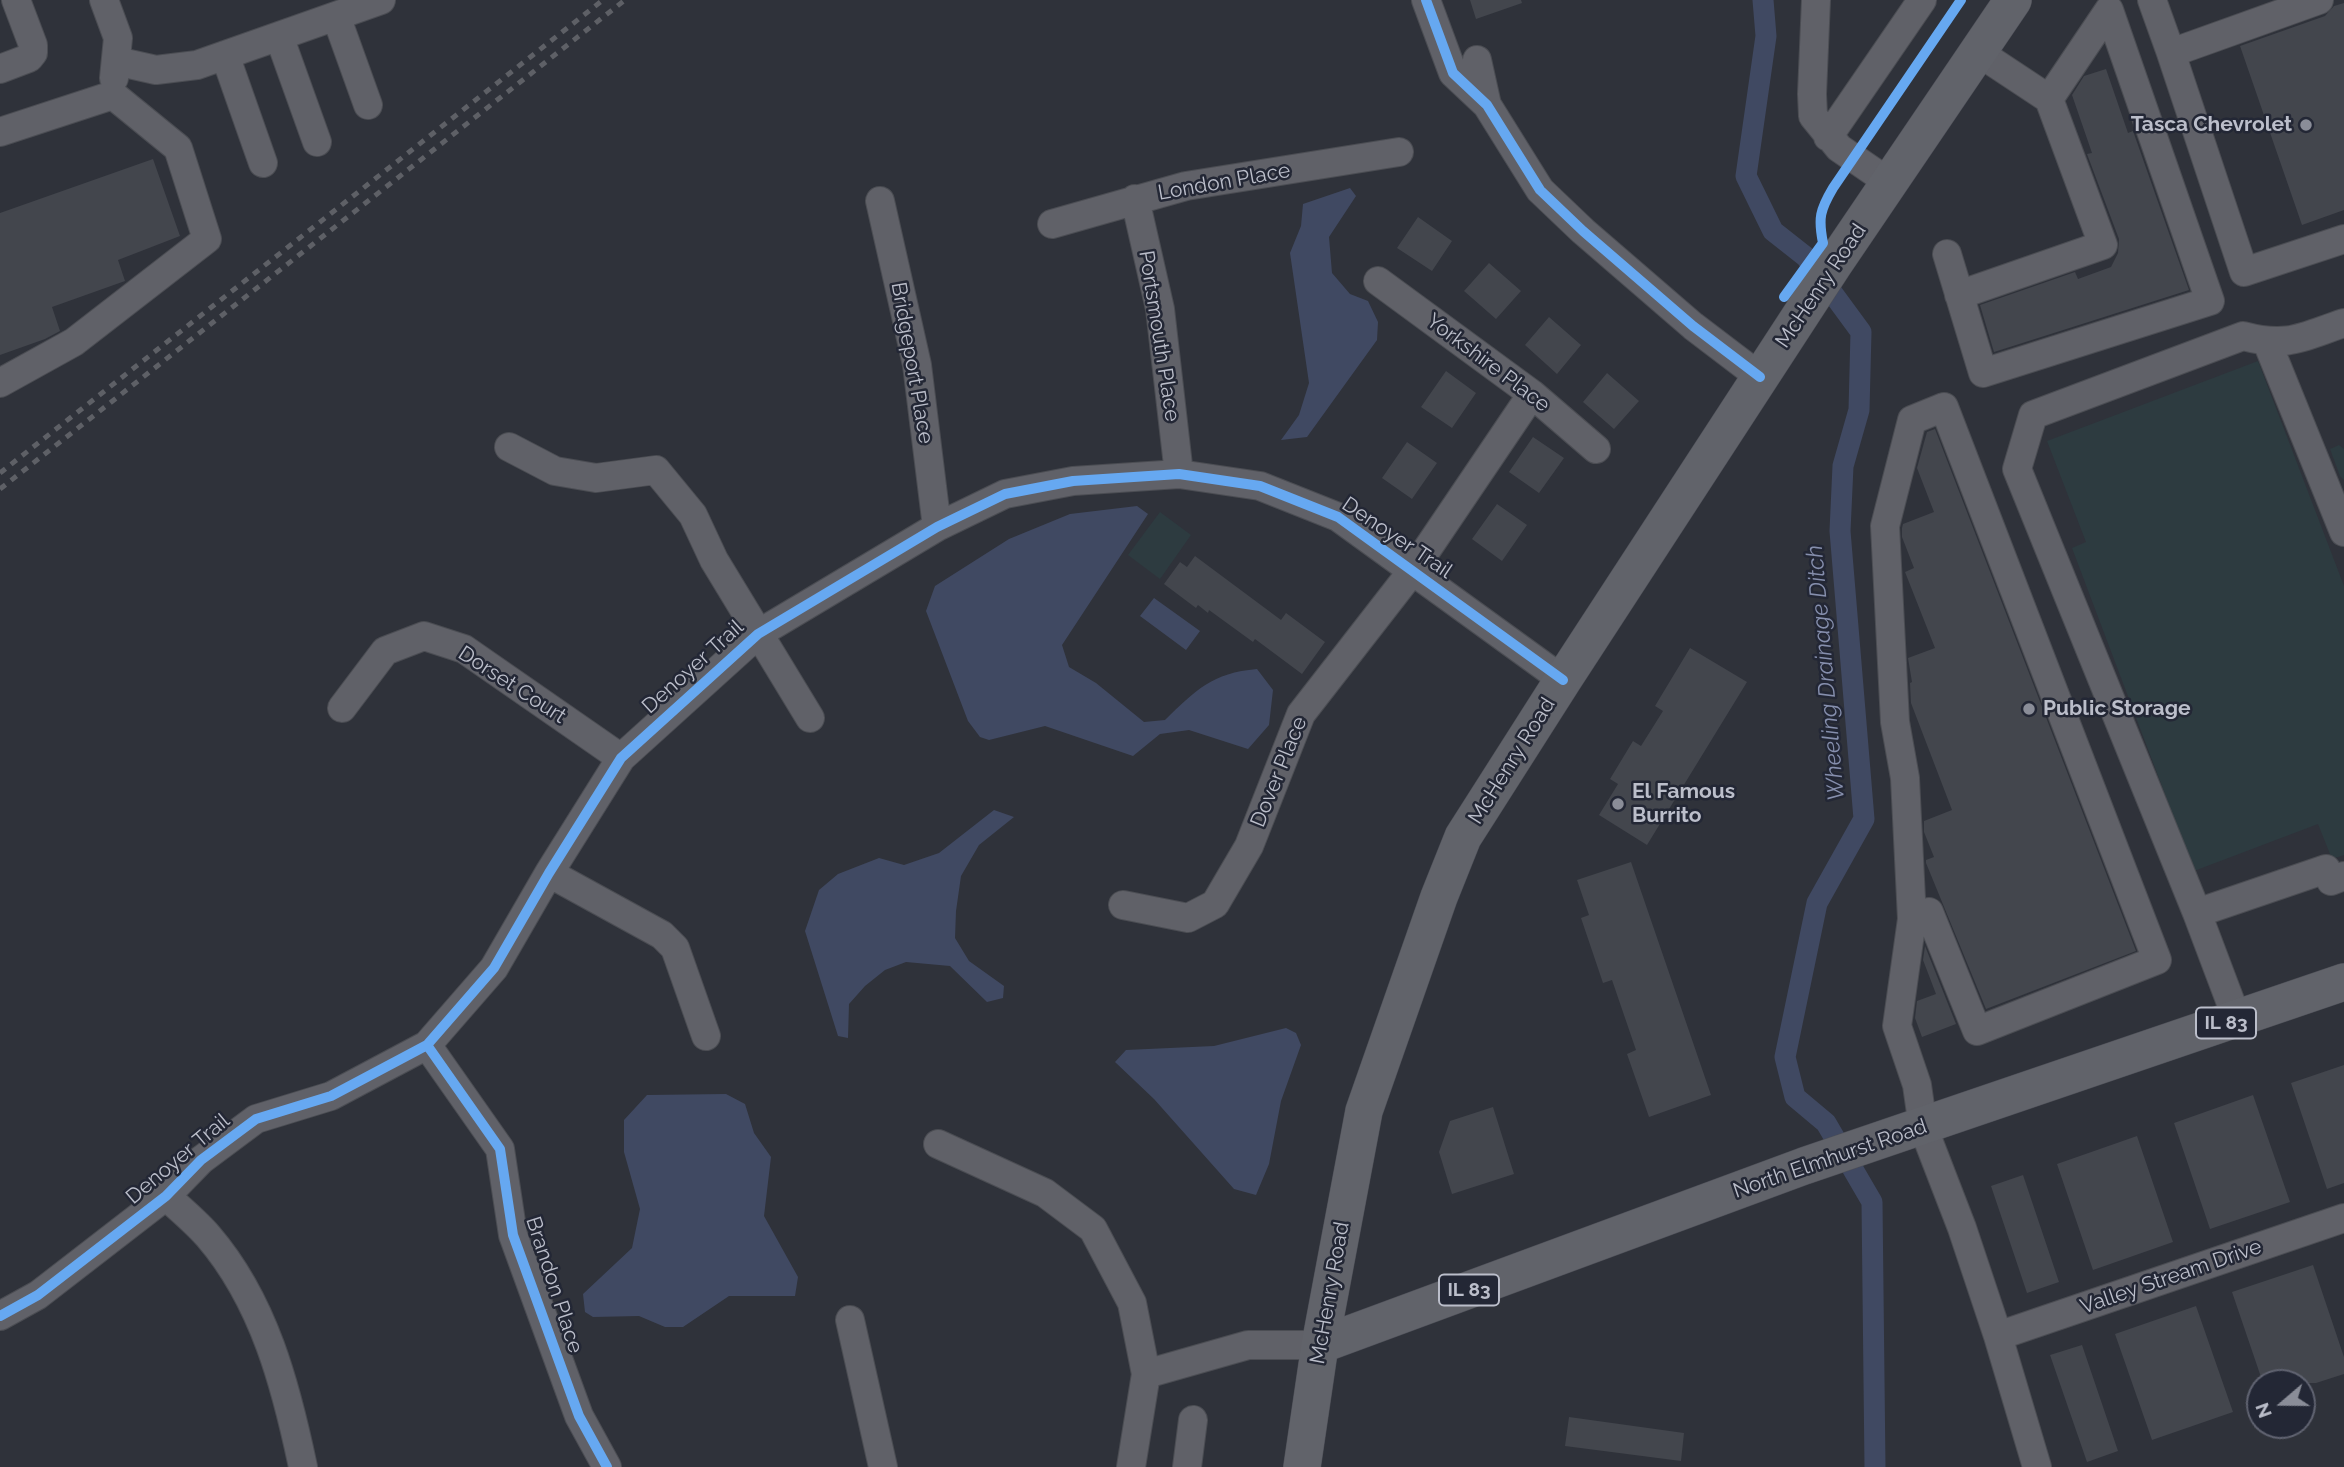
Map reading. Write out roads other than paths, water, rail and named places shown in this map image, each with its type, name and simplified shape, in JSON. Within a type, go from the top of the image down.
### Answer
[{"type":"main road","name":"McHenry Road","points":[[1301,1467],[1320,1345],[1364,1111],[1439,897],[1463,837],[1834,264],[2013,0]]},
{"type":"main road","name":"North Elmhurst Road","points":[[1320,1345],[1724,1195],[2344,982]]},
{"type":"street","points":[[0,69],[29,58],[33,53],[33,46],[16,0]]},
{"type":"street","points":[[104,0],[118,38],[113,95]]},
{"type":"street","points":[[116,61],[163,70],[197,65],[381,0]]},
{"type":"street","points":[[1426,0],[1453,73],[1487,105],[1541,190],[1583,231],[1693,326],[1760,377]]},
{"type":"street","points":[[1816,0],[1812,94],[1814,116],[1839,148],[1891,183]]},
{"type":"street","points":[[1828,136],[1922,0]]},
{"type":"street","points":[[2152,0],[2244,272],[2344,239]]},
{"type":"street","points":[[2171,53],[2319,0]]},
{"type":"street","points":[[1947,254],[1983,373],[2210,301],[2109,10],[2049,99]]},
{"type":"street","points":[[336,16],[368,104]]},
{"type":"street","points":[[279,36],[317,142]]},
{"type":"street","points":[[1959,295],[2102,245],[2049,99],[1978,52]]},
{"type":"street","points":[[225,55],[263,163]]},
{"type":"street","points":[[1477,60],[1487,105]]},
{"type":"street","points":[[1,127],[113,95]]},
{"type":"street","points":[[0,383],[74,342],[207,239],[178,148],[113,95]]},
{"type":"street","name":"London Place","points":[[1052,225],[1186,186],[1399,152]]},
{"type":"street","name":"Portsmouth Place","points":[[1135,199],[1160,309],[1179,474]]},
{"type":"street","name":"Bridgeport Place","points":[[880,201],[917,365],[937,527]]},
{"type":"street","name":"Yorkshire Place","points":[[1378,281],[1532,394],[1596,449]]},
{"type":"street","points":[[2237,1019],[2197,913],[2017,469],[2033,415],[2243,336],[2267,342],[2289,342],[2344,323]]},
{"type":"street","points":[[2267,342],[2344,532]]},
{"type":"street","name":"Dover Place","points":[[1124,905],[1188,918],[1215,904],[1249,846],[1301,714],[1413,570],[1532,394]]},
{"type":"street","points":[[1912,919],[1929,912],[1977,1031],[2157,960],[1944,407],[1912,420],[1885,526],[1895,722],[1905,778],[1912,919],[1897,1026],[1917,1085],[1907,1132],[1962,1228],[2037,1467]]},
{"type":"street","points":[[509,447],[555,471],[596,478],[656,470],[693,515],[714,560],[810,718]]},
{"type":"street","name":"Denoyer Trail","points":[[0,1316],[38,1295],[166,1196],[201,1160],[256,1119],[331,1096],[427,1045],[494,968],[548,873],[621,758],[758,634],[937,527],[1005,494],[1073,481],[1179,474],[1260,486],[1338,517],[1563,680]]},
{"type":"street","name":"Dorset Court","points":[[342,708],[385,651],[424,636],[464,649],[621,758]]},
{"type":"street","points":[[2197,913],[2326,869],[2331,881],[2344,876]]},
{"type":"street","points":[[548,873],[662,935],[675,948],[706,1035]]},
{"type":"street","name":"Brandon Place","points":[[427,1045],[500,1149],[513,1236],[579,1416],[607,1467]]},
{"type":"street","points":[[938,1144],[1045,1193],[1093,1229],[1132,1303],[1146,1374],[1131,1467]]},
{"type":"street","points":[[166,1196],[208,1237],[238,1280],[272,1345],[292,1415],[303,1467]]},
{"type":"street","name":"Valley Stream Drive","points":[[1998,1336],[2344,1218]]},
{"type":"street","points":[[850,1320],[883,1467]]},
{"type":"street","points":[[1146,1374],[1248,1345],[1320,1345]]},
{"type":"street","points":[[1187,1467],[1193,1420]]},
{"type":"water","points":[[1350,188],[1356,196],[1329,237],[1332,273],[1350,294],[1368,301],[1378,322],[1377,340],[1307,437],[1281,440],[1299,415],[1309,383],[1290,253],[1301,226],[1303,204]]},
{"type":"water","points":[[1137,506],[1148,514],[1062,645],[1069,667],[1096,683],[1144,722],[1165,720],[1186,700],[1216,679],[1257,669],[1273,690],[1269,725],[1248,749],[1189,730],[1160,734],[1133,756],[1045,726],[989,740],[980,737],[968,721],[926,611],[935,586],[1009,539],[1070,514]]},
{"type":"water","points":[[1154,598],[1200,631],[1186,650],[1140,616]]},
{"type":"water","points":[[994,810],[1014,817],[979,845],[961,876],[955,938],[969,961],[1004,986],[1003,998],[987,1002],[950,966],[906,962],[885,970],[865,986],[849,1004],[848,1038],[838,1036],[805,931],[819,890],[838,874],[879,858],[904,865],[939,853]]},
{"type":"water","points":[[1286,1028],[1296,1033],[1301,1045],[1281,1101],[1269,1164],[1256,1195],[1234,1189],[1154,1099],[1115,1062],[1126,1050],[1214,1046]]},
{"type":"water","points":[[726,1094],[745,1104],[754,1133],[771,1157],[764,1216],[798,1277],[795,1296],[729,1296],[683,1327],[665,1327],[639,1316],[593,1317],[585,1312],[583,1294],[632,1248],[640,1209],[624,1152],[624,1120],[647,1095]]},
{"type":"waterway","name":"Wheeling Drainage Ditch","points":[[1763,0],[1766,36],[1746,176],[1773,231],[1806,257],[1861,332],[1859,410],[1843,466],[1840,531],[1864,819],[1817,903],[1785,1057],[1795,1097],[1826,1123],[1872,1202],[1875,1467]]},
{"type":"railway","points":[[0,473],[603,0]]},
{"type":"railway","points":[[0,489],[625,0]]},
{"type":"place","name":"Tasca Chevrolet","points":[[2306,125]]},
{"type":"place","name":"Public Storage","points":[[2029,709]]},
{"type":"place","name":"El Famous Burrito","points":[[1618,804]]}]
